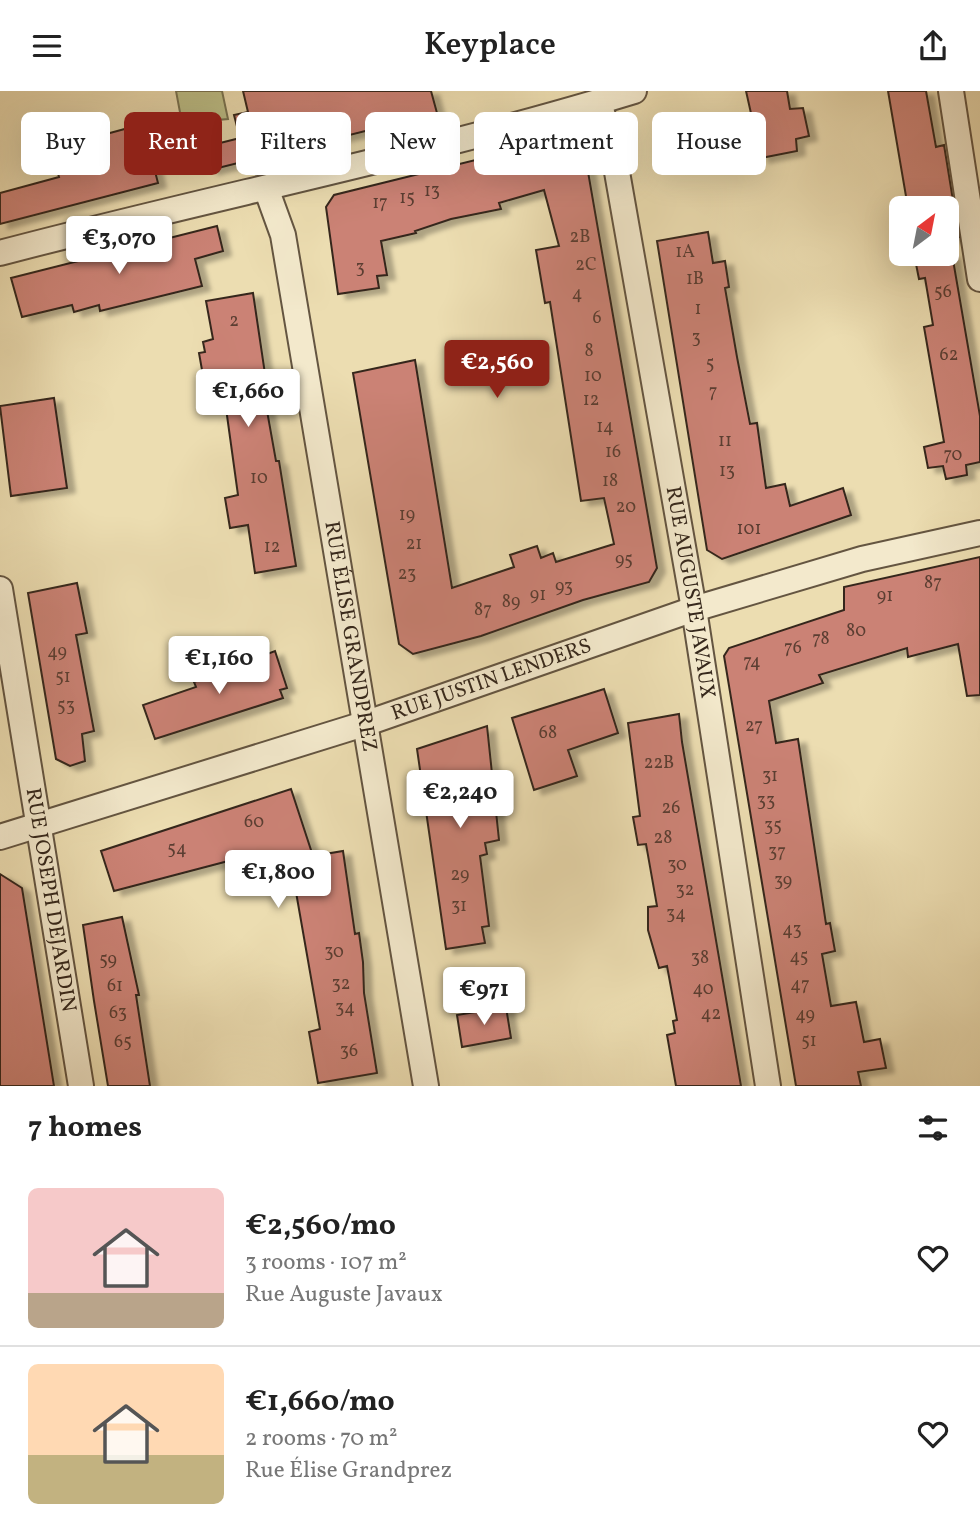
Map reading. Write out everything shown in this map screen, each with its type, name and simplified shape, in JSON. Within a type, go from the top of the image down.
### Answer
[{"type":"street","points":[[0,253],[162,210],[267,188],[634,91]]},
{"type":"street","points":[[951,91],[980,279]]},
{"type":"street","name":"RUE AUGUSTE JAVAUX","points":[[599,101],[614,155],[678,533],[694,609],[768,1086]]},
{"type":"street","name":"RUE ÉLISE GRANDPREZ","points":[[267,188],[283,235],[426,1086]]},
{"type":"street","name":"RUE JUSTIN LENDERS","points":[[0,837],[367,723],[694,609],[862,559],[980,533]]},
{"type":"street","name":"RUE JOSEPH DEJARDIN","points":[[0,589],[37,824],[55,910],[81,1086]]},
{"type":"green space","points":[[176,91],[222,91],[228,119],[222,120],[222,112],[180,112]]},
{"type":"building","points":[[243,91],[431,91],[437,112],[365,112],[365,131],[351,135],[351,112],[248,112]]},
{"type":"building","points":[[746,91],[787,91],[790,109],[803,108],[809,136],[796,139],[797,151],[766,157],[766,112],[751,112]]},
{"type":"building","points":[[888,91],[926,91],[936,147],[944,145],[952,196],[906,196]]},
{"type":"building","points":[[124,129],[124,175],[156,175],[158,183],[0,224],[0,193],[58,175],[110,175],[110,133]]},
{"type":"building","points":[[236,139],[236,163],[222,167],[222,142]]},
{"type":"building","points":[[474,160],[474,175],[589,175],[657,568],[649,582],[583,600],[481,636],[413,654],[399,644],[353,373],[415,360],[452,588],[514,567],[510,555],[537,546],[541,558],[553,553],[556,562],[614,544],[604,498],[581,501],[550,302],[545,303],[536,250],[559,246],[544,190],[499,203],[501,209],[451,219],[415,231],[416,233],[381,241],[387,275],[377,276],[379,288],[338,294],[326,207],[334,195],[415,175],[460,175],[460,164]]},
{"type":"building","points":[[217,226],[223,251],[195,259],[202,286],[100,311],[99,305],[74,312],[72,305],[22,317],[11,278]]},
{"type":"building","points":[[708,232],[713,263],[725,261],[729,287],[725,288],[737,357],[750,424],[757,423],[766,488],[785,484],[790,506],[843,488],[851,515],[722,559],[707,550],[657,241]]},
{"type":"building","points":[[916,266],[954,266],[980,416],[980,462],[966,465],[967,475],[946,479],[943,466],[928,468],[924,447],[944,442],[924,327],[933,325],[925,278],[919,279]]},
{"type":"building","points":[[253,293],[268,394],[264,394],[276,461],[279,461],[296,566],[255,573],[248,525],[230,528],[225,498],[238,495],[225,401],[208,404],[199,353],[205,352],[203,342],[213,339],[206,301]]},
{"type":"building","points":[[54,398],[67,488],[11,496],[0,406]]},
{"type":"building","points":[[980,557],[980,695],[967,696],[958,644],[908,657],[907,648],[819,675],[823,683],[769,701],[776,743],[798,739],[826,924],[830,923],[835,951],[822,954],[831,1006],[856,1002],[864,1042],[880,1039],[886,1068],[858,1072],[861,1086],[796,1086],[724,656],[729,648],[844,610],[844,587]]},
{"type":"building","points":[[77,583],[87,633],[76,635],[94,731],[82,734],[85,761],[70,766],[56,759],[28,593]]},
{"type":"building","points":[[275,651],[287,688],[280,690],[283,698],[155,739],[143,705],[196,687],[194,682]]},
{"type":"building","points":[[604,689],[618,733],[568,750],[577,776],[534,790],[512,718]]},
{"type":"building","points":[[679,714],[741,1086],[676,1086],[667,1035],[675,1033],[673,1021],[677,1020],[667,966],[659,968],[648,930],[648,907],[657,906],[646,844],[638,845],[633,817],[640,816],[628,723]]},
{"type":"building","points":[[487,726],[499,840],[485,843],[487,854],[480,856],[489,926],[482,927],[485,943],[446,949],[417,749]]},
{"type":"building","points":[[291,789],[313,856],[343,851],[355,934],[359,933],[364,993],[377,1073],[318,1083],[309,1032],[320,1029],[293,875],[275,878],[273,861],[241,871],[236,859],[114,891],[101,851]]},
{"type":"building","points":[[0,874],[22,888],[54,1086],[0,1086]]},
{"type":"building","points":[[122,917],[139,995],[136,995],[150,1086],[108,1086],[83,925]]},
{"type":"building","points":[[506,1007],[511,1038],[462,1047],[457,1015]]}]
